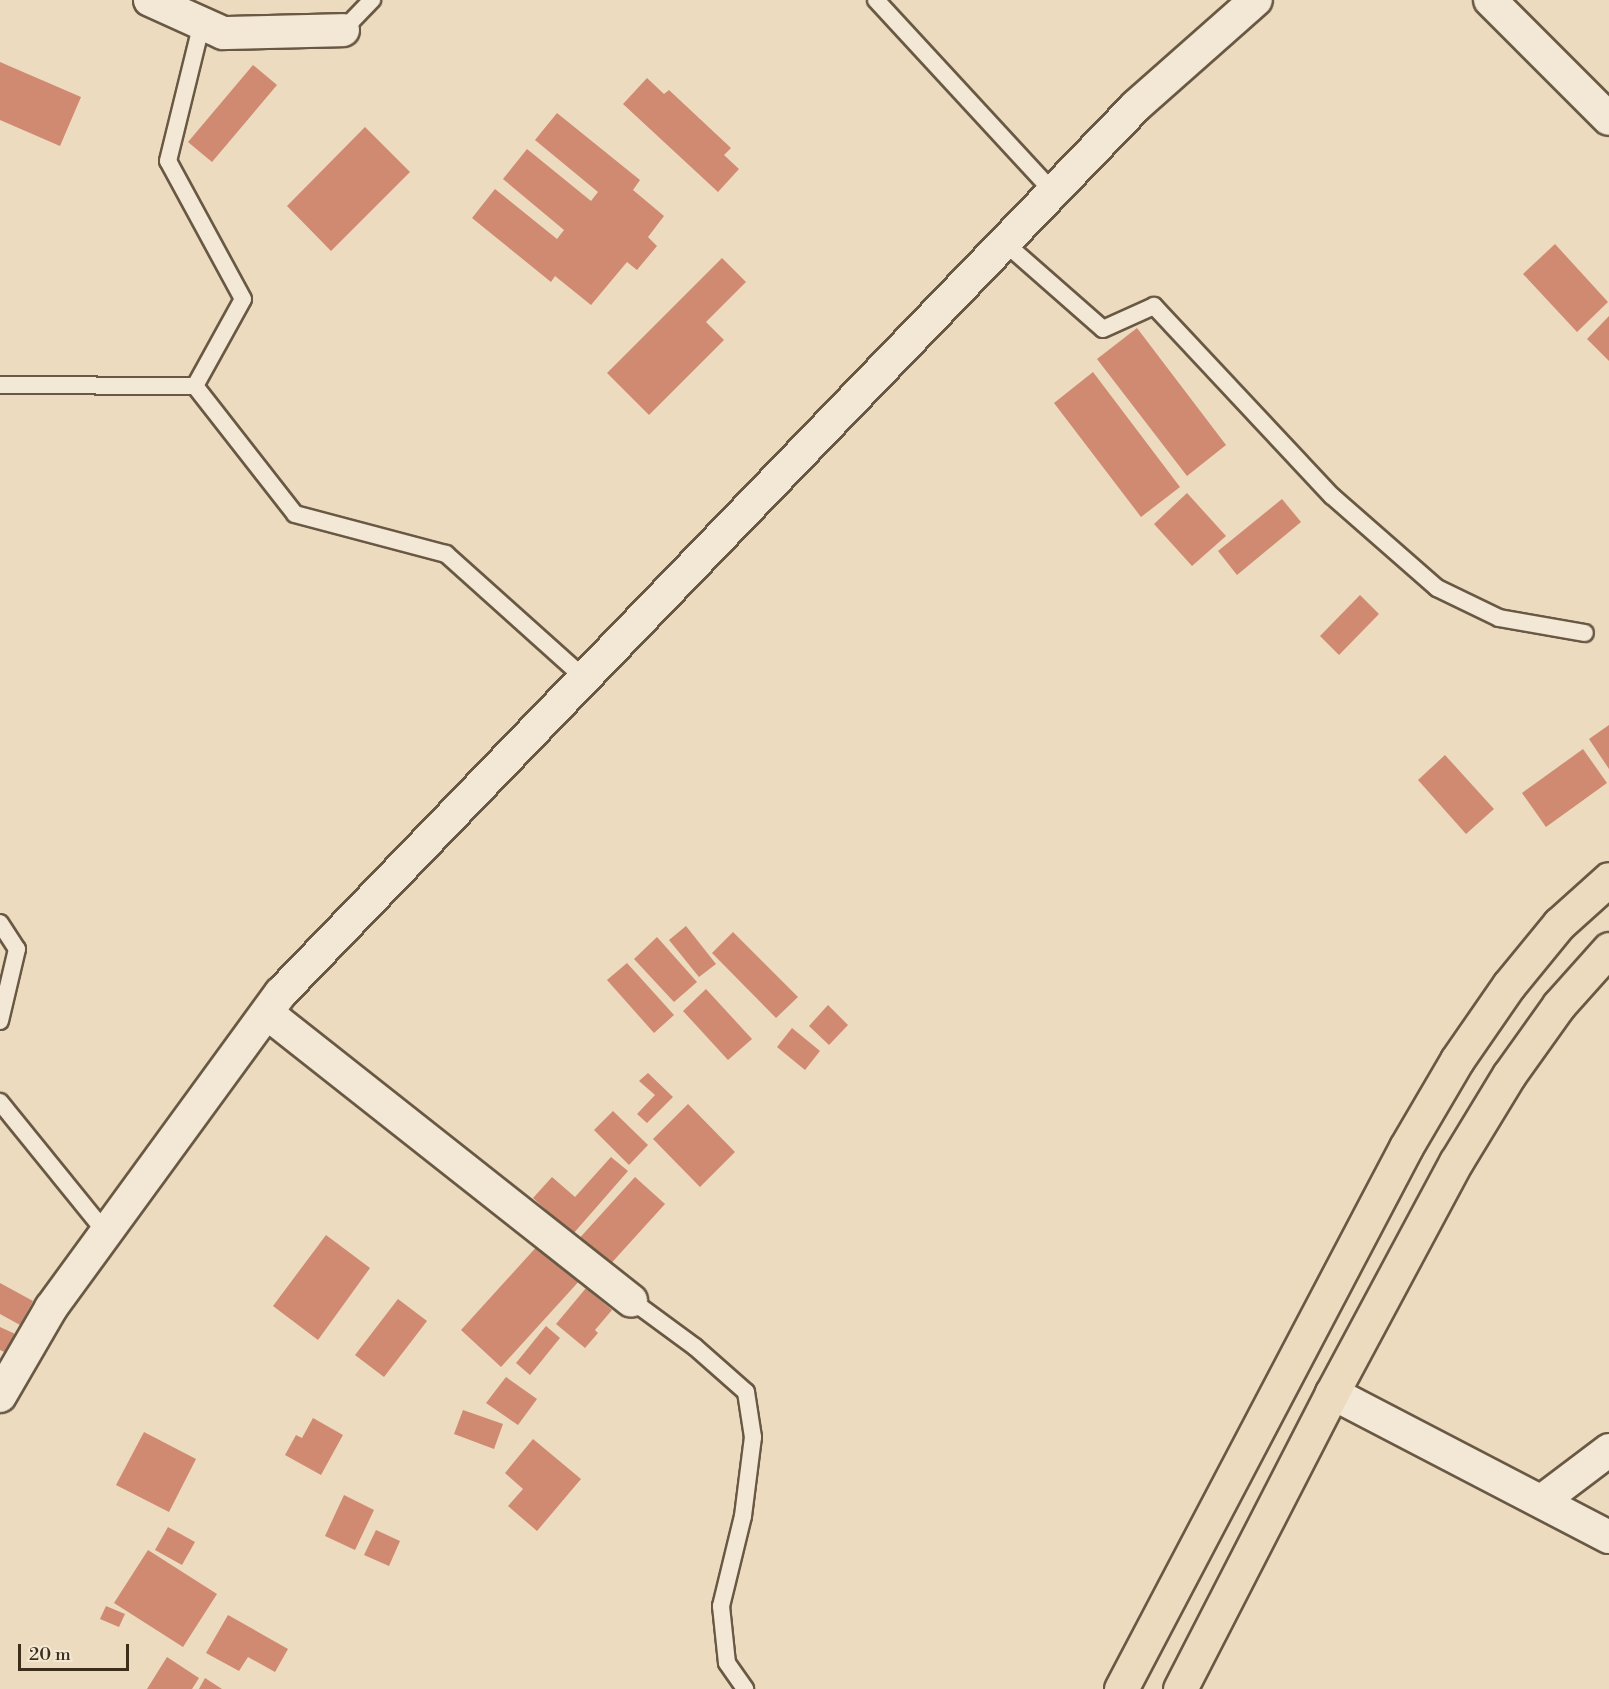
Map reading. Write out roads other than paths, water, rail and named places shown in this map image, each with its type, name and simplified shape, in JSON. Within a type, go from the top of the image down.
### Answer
[{"type":"highway","points":[[1121,1689],[1401,1157],[1457,1060],[1509,985],[1559,924],[1609,879]]},
{"type":"highway","points":[[1180,1689],[1332,1393],[1456,1162],[1509,1074],[1559,1005],[1609,949]]},
{"type":"street","points":[[150,0],[223,33],[343,30]]},
{"type":"street","points":[[0,1396],[51,1308],[281,993],[1136,106],[1256,0]]},
{"type":"street","points":[[1490,0],[1609,119]]},
{"type":"street","points":[[267,1013],[632,1300]]},
{"type":"street","points":[[1332,1393],[1609,1536]]},
{"type":"street","points":[[1543,1500],[1609,1450]]},
{"type":"lane","points":[[343,30],[372,0]]},
{"type":"lane","points":[[875,0],[1053,192]]},
{"type":"lane","points":[[195,386],[243,299],[168,161],[202,23]]},
{"type":"lane","points":[[1005,243],[1103,329],[1155,306],[1332,496],[1437,588],[1499,618],[1585,633]]},
{"type":"lane","points":[[0,385],[195,386]]},
{"type":"lane","points":[[195,386],[295,514],[446,554],[584,678]]},
{"type":"lane","points":[[0,923],[17,949],[0,1021]]},
{"type":"lane","points":[[0,1102],[106,1233]]},
{"type":"lane","points":[[632,1300],[695,1347],[747,1392],[753,1437],[743,1516],[721,1606],[727,1663],[745,1689]]}]
